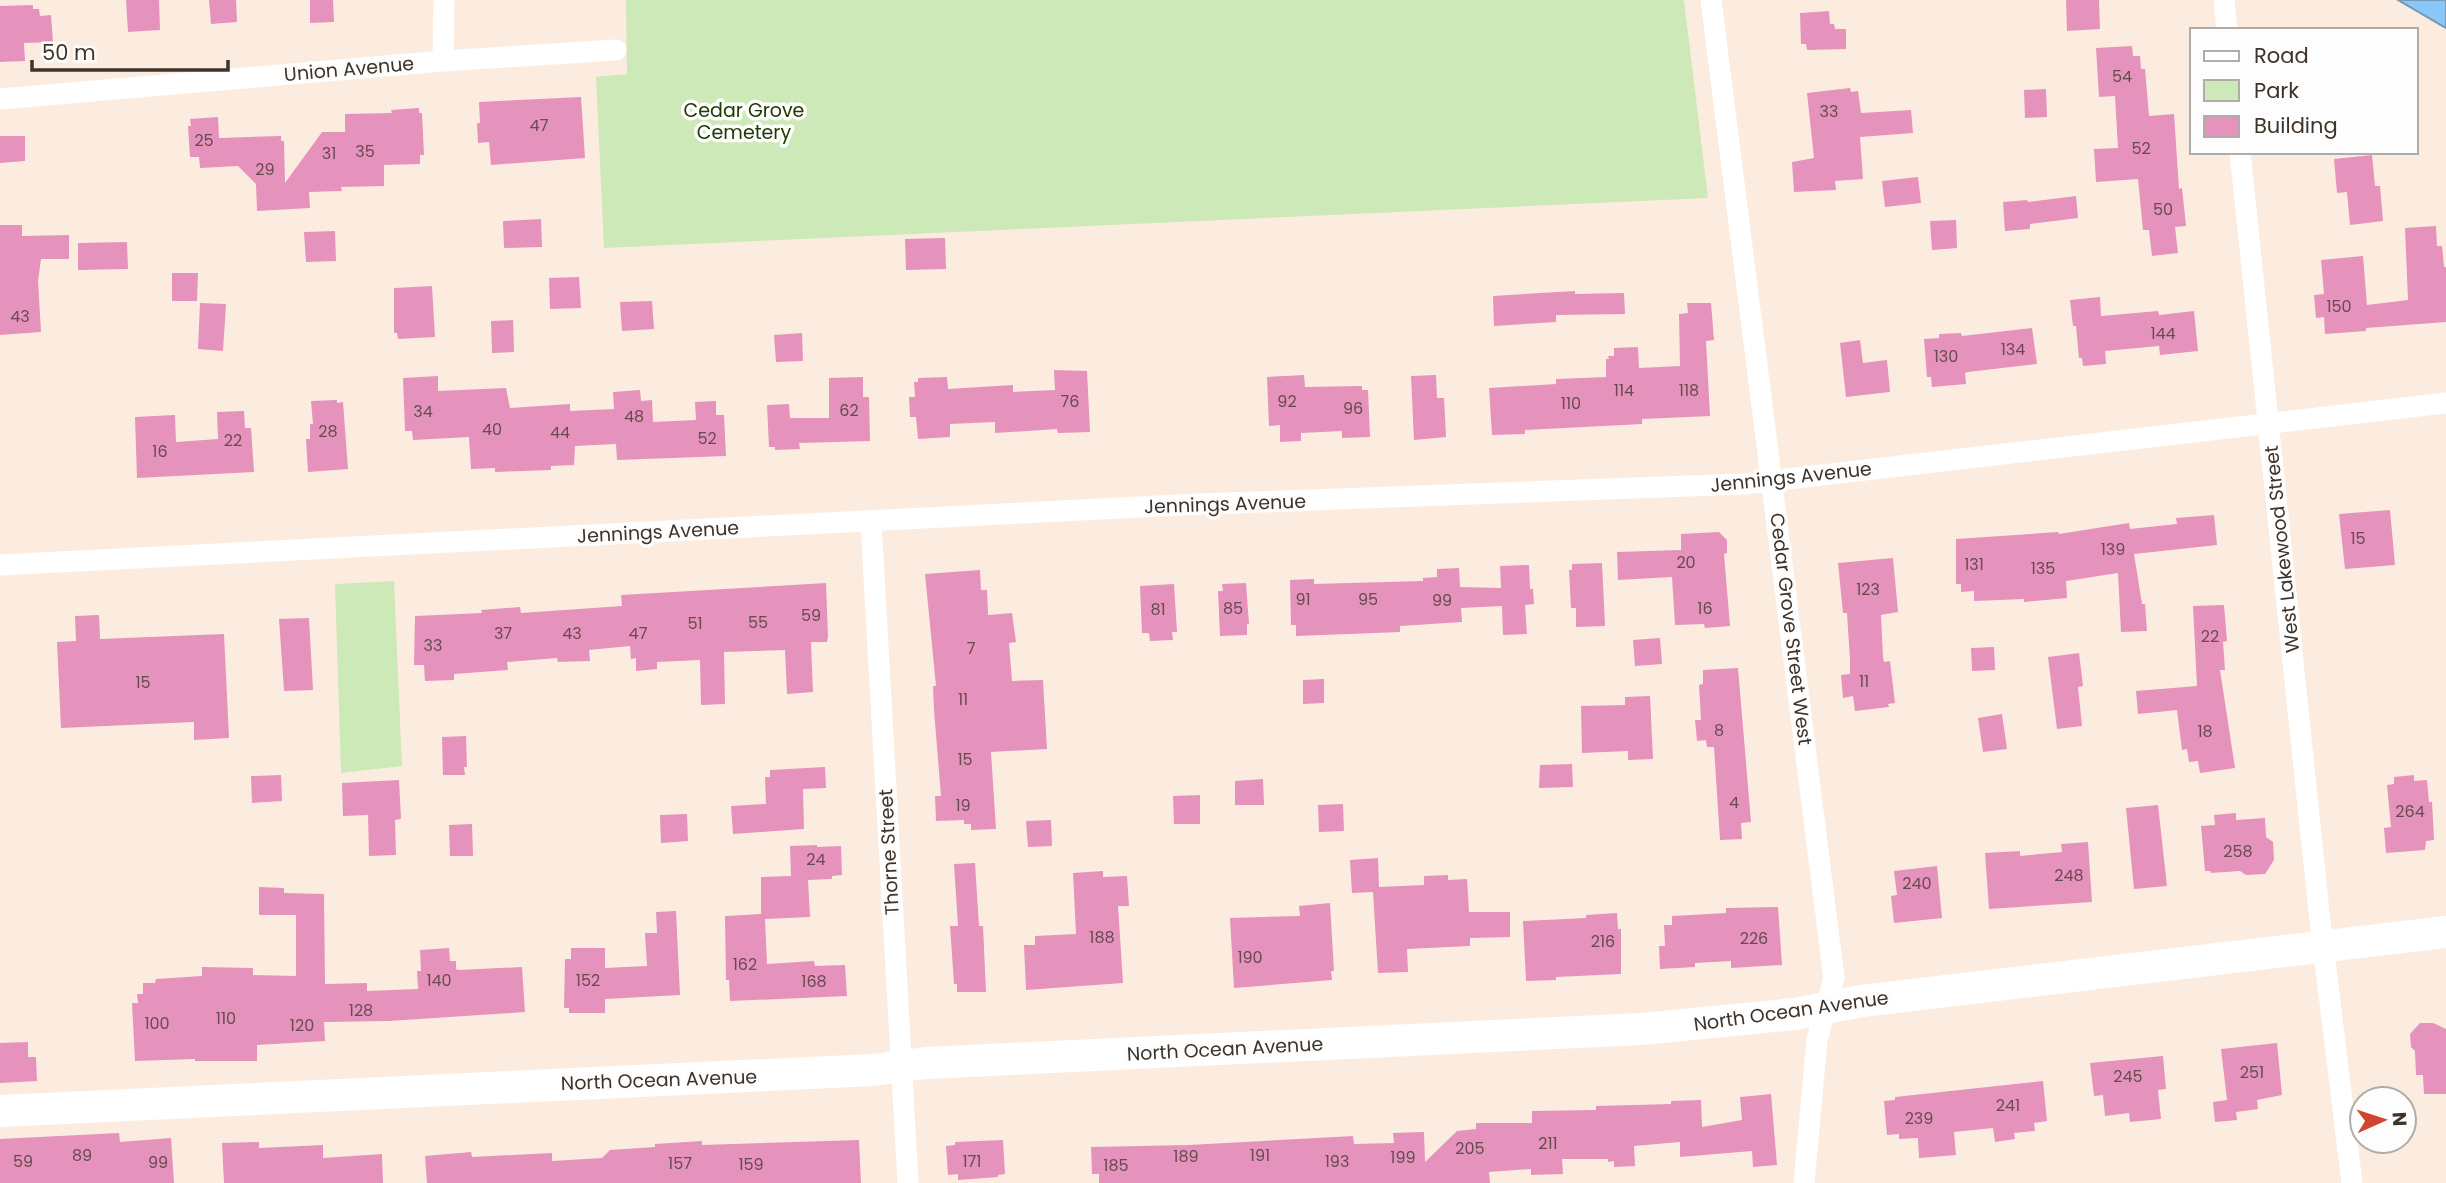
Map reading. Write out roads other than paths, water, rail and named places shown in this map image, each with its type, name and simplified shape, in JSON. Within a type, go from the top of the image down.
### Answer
[{"type":"street","points":[[443,61],[444,0]]},
{"type":"street","name":"Cedar Grove Street West","points":[[1711,0],[1834,978],[1828,1007],[1816,1040],[1804,1183]]},
{"type":"street","points":[[2224,0],[2227,28]]},
{"type":"street","name":"Union Avenue","points":[[0,99],[443,61],[615,50]]},
{"type":"street","name":"West Lakewood Street","points":[[2240,154],[2351,1183]]},
{"type":"street","name":"Jennings Avenue","points":[[0,565],[1199,504],[1744,484],[2446,403]]},
{"type":"street","name":"Thorne Street","points":[[871,522],[908,1183]]},
{"type":"street","name":"North Ocean Avenue","points":[[0,1111],[860,1071],[1008,1059],[1642,1029],[1795,1014],[1889,998],[2446,932]]},
{"type":"water","points":[[2398,0],[2446,0],[2446,28]]},
{"type":"park label","name":"Cedar Grove Cemetery","points":[[744,121]]}]
